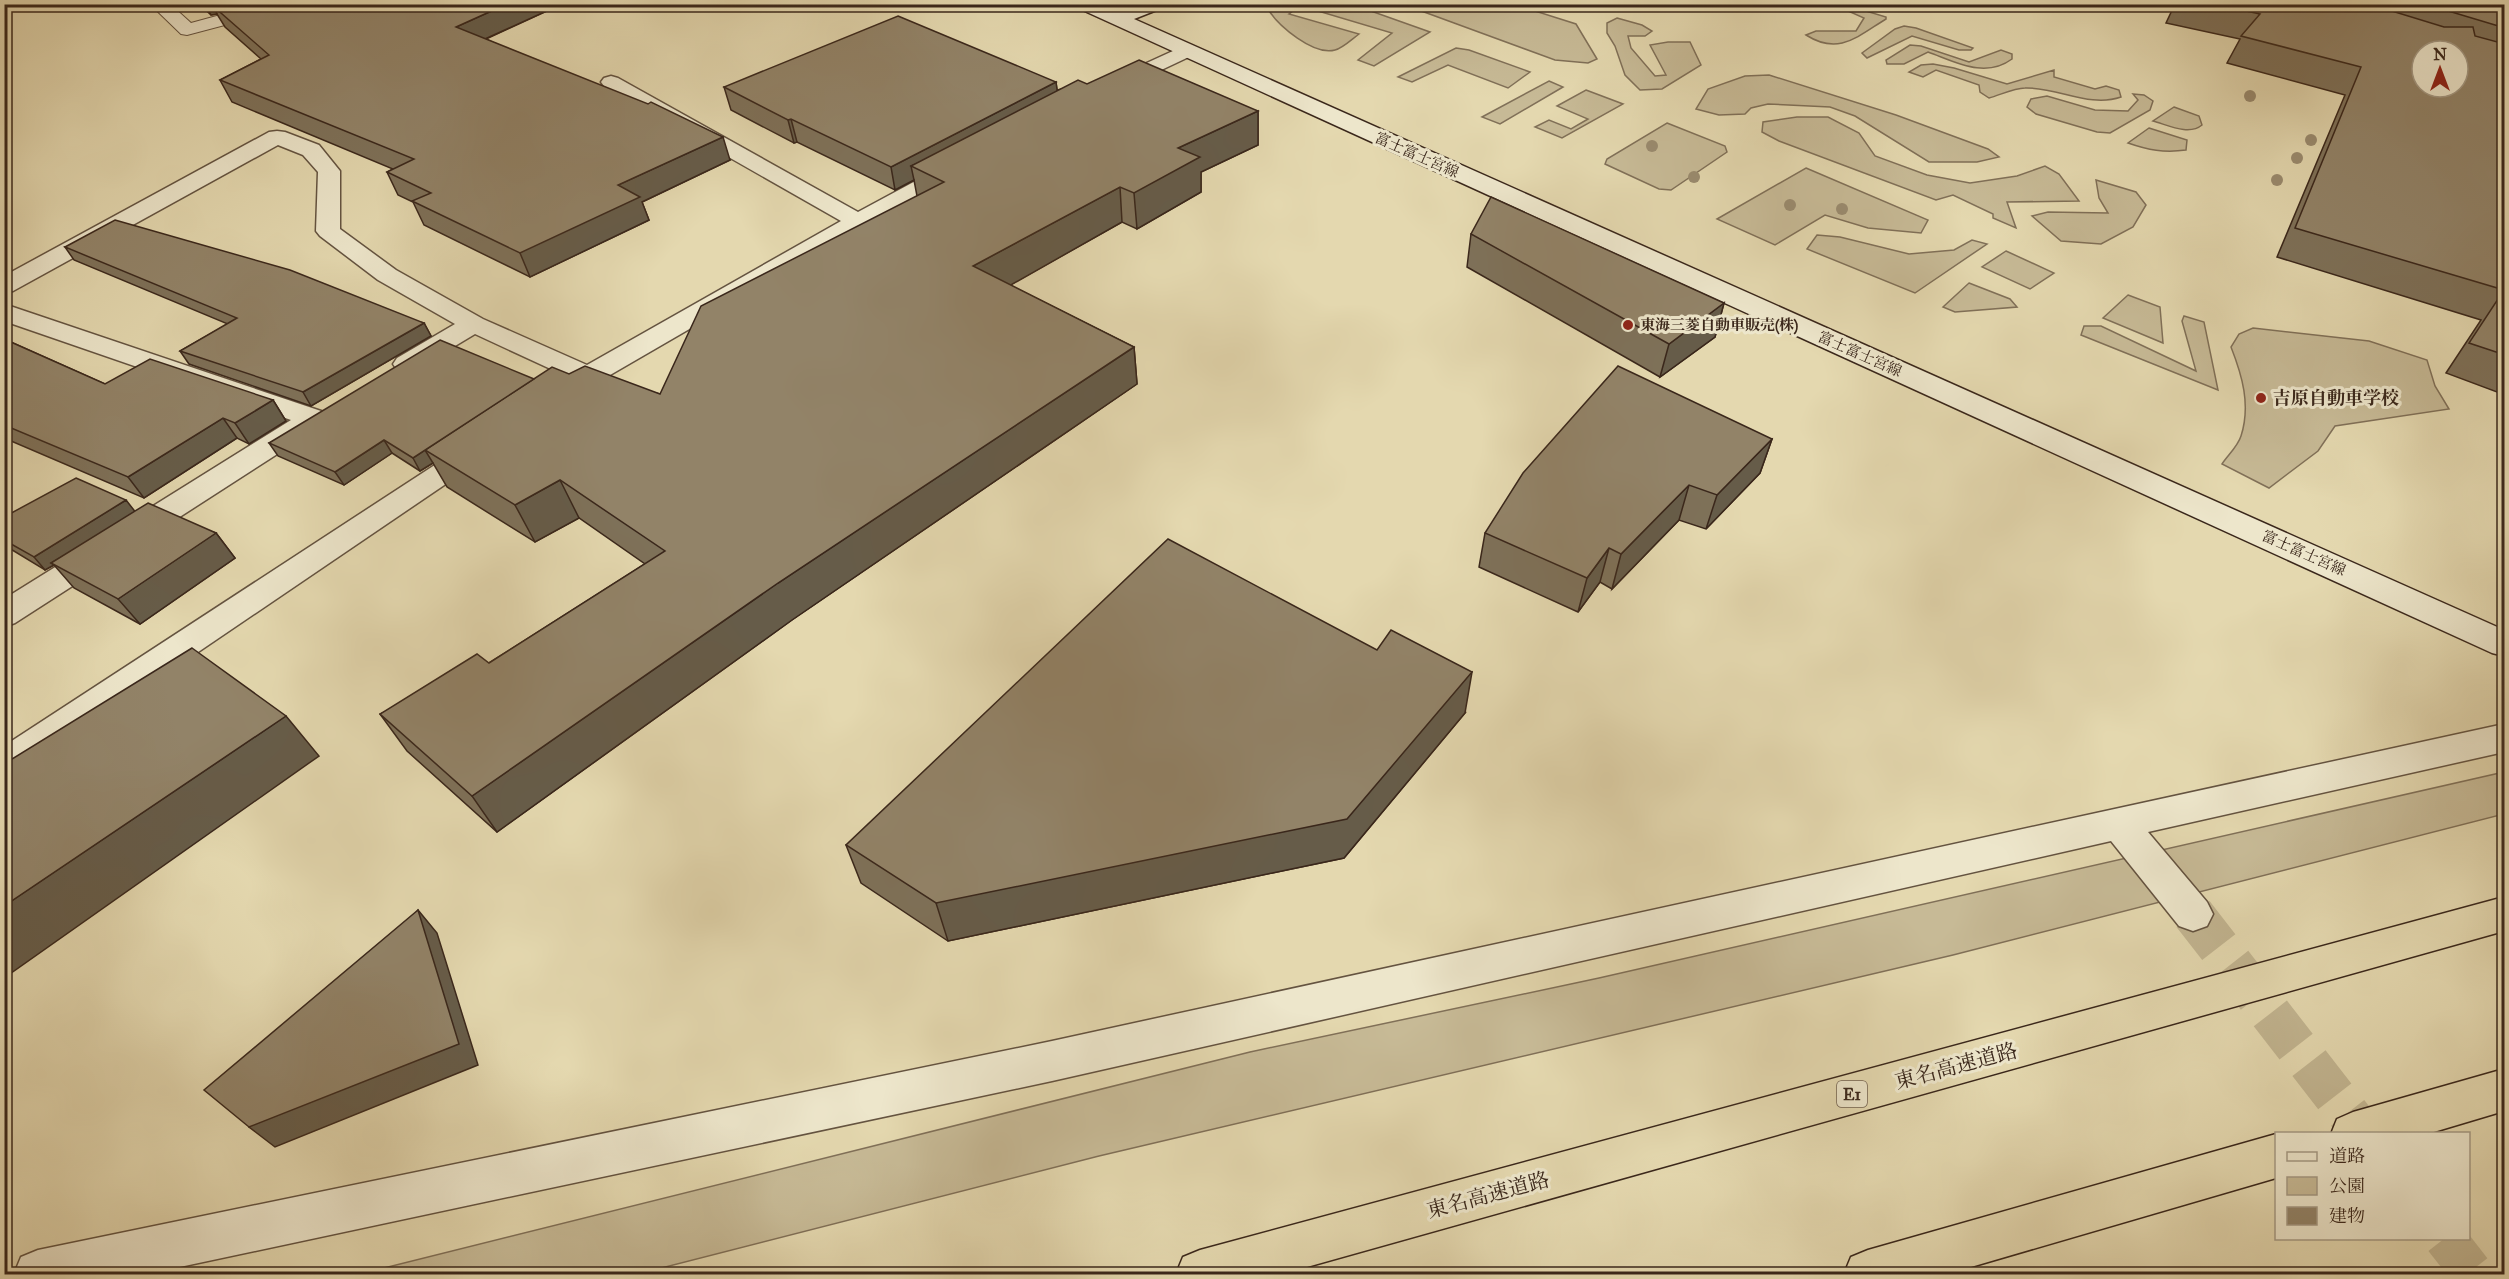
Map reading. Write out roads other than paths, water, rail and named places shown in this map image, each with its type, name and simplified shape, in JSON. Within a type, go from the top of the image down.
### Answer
[{"type":"highway","name":"東名高速道路","points":[[1200,1275],[2505,914]]},
{"type":"highway","points":[[2360,1132],[2505,1089]]},
{"type":"highway","points":[[1868,1275],[2275,1157]]},
{"type":"street","name":"富士富士宮線","points":[[1085,4],[2505,644]]},
{"type":"street","points":[[1118,19],[1155,4]]},
{"type":"street","points":[[1087,99],[1150,66],[1186,51]]},
{"type":"street","points":[[611,82],[858,221]]},
{"type":"street","points":[[4,286],[277,137],[311,150],[329,171],[328,231],[387,275],[474,324],[588,376]]},
{"type":"street","points":[[539,409],[588,376],[858,221],[982,155]]},
{"type":"street","points":[[4,312],[325,412],[6,612]]},
{"type":"street","points":[[384,377],[474,324]]},
{"type":"street","points":[[4,765],[499,436]]},
{"type":"street","points":[[38,1275],[1040,1063],[2505,738]]},
{"type":"street","points":[[2119,824],[2193,914]]},
{"type":"lane","points":[[159,4],[187,30],[283,4]]},
{"type":"tunnel","points":[[2193,914],[2362,1132]]},
{"type":"tunnel","points":[[2447,1240],[2473,1274]]},
{"type":"place","name":"東海三菱自動車販売(株)","points":[[1628,325]]},
{"type":"place","name":"吉原自動車学校","points":[[2261,398]]}]
